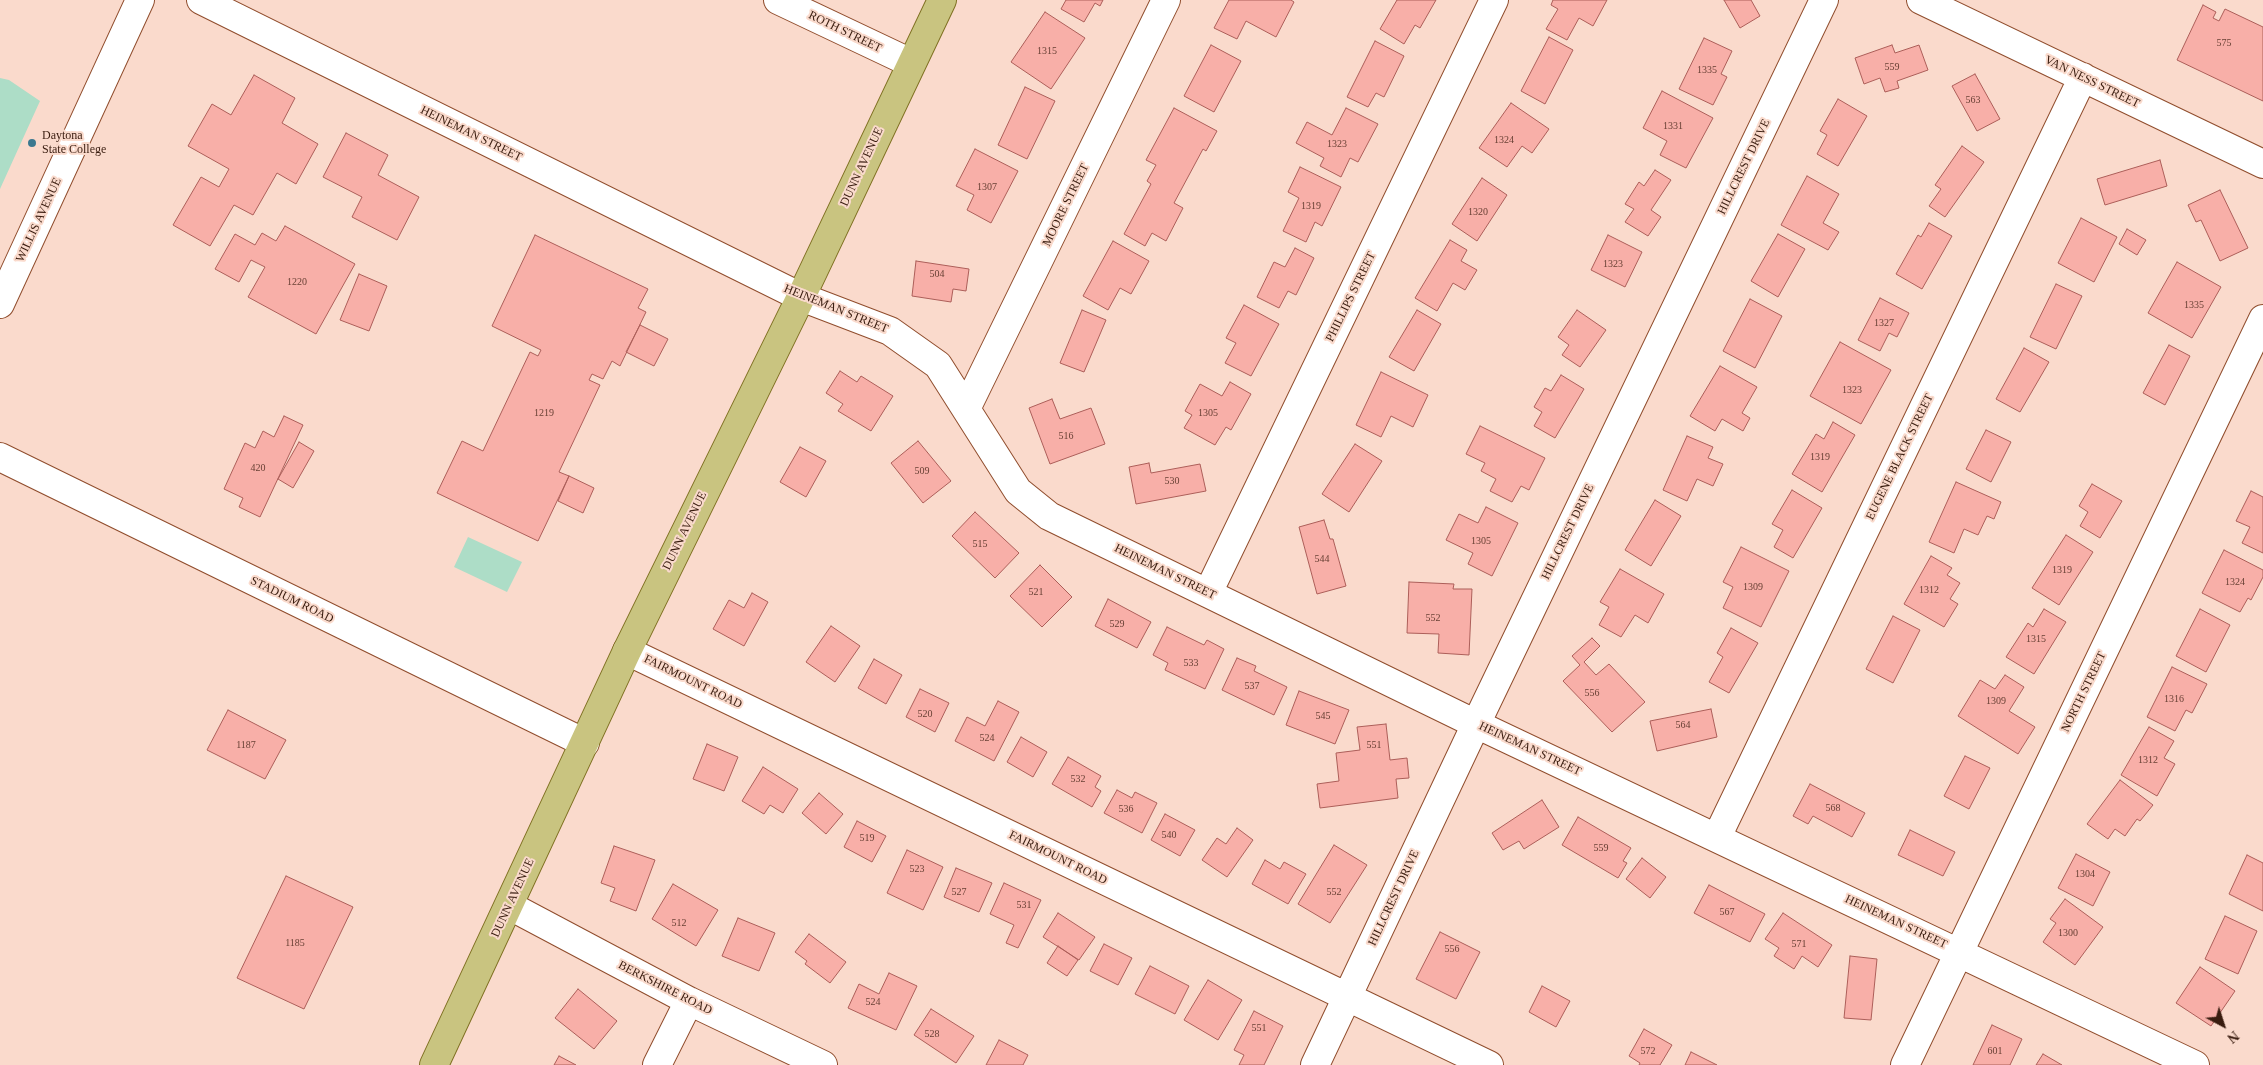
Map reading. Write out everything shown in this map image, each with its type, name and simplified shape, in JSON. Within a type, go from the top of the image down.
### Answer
[{"type":"main road","name":"DUNN AVENUE","points":[[434,1065],[510,906],[627,650],[801,297],[942,0]]},
{"type":"street","name":"WILLIS AVENUE","points":[[0,304],[140,0]]},
{"type":"street","name":"HEINEMAN STREET","points":[[201,0],[801,297],[890,331],[938,365],[1018,491],[1048,516],[1476,724],[2195,1065]]},
{"type":"street","name":"ROTH STREET","points":[[778,0],[911,64]]},
{"type":"street","name":"MOORE STREET","points":[[966,410],[1166,0]]},
{"type":"street","name":"PHILLIPS STREET","points":[[1208,593],[1494,0]]},
{"type":"street","name":"HILLCREST DRIVE","points":[[1315,1065],[1476,724],[1824,0]]},
{"type":"street","name":"VAN NESS STREET","points":[[1921,0],[2263,164]]},
{"type":"street","name":"EUGENE BLACK STREET","points":[[1717,837],[2084,77]]},
{"type":"street","name":"NORTH STREET","points":[[1905,1065],[2263,319]]},
{"type":"street","name":"STADIUM ROAD","points":[[0,457],[585,743]]},
{"type":"street","name":"FAIRMOUNT ROAD","points":[[627,650],[1489,1065]]},
{"type":"street","name":"BERKSHIRE ROAD","points":[[510,906],[688,1000],[823,1065]]},
{"type":"street","points":[[658,1065],[688,1000]]},
{"type":"green space","points":[[0,78],[9,80],[40,101],[0,189]]},
{"type":"green space","points":[[468,537],[522,562],[507,592],[454,567]]},
{"type":"building","points":[[1066,0],[1103,0],[1100,6],[1095,3],[1084,22],[1061,9]]},
{"type":"building","points":[[1229,0],[1291,0],[1294,2],[1276,37],[1246,21],[1237,39],[1214,28]]},
{"type":"building","points":[[1397,0],[1436,0],[1420,28],[1415,25],[1404,44],[1380,29]]},
{"type":"building","points":[[1553,0],[1607,0],[1593,26],[1579,18],[1567,40],[1546,29],[1558,9],[1551,5]]},
{"type":"building","points":[[1724,0],[1751,0],[1760,16],[1740,28]]},
{"type":"building","points":[[2203,5],[2216,12],[2213,18],[2219,21],[2225,9],[2263,27],[2263,101],[2177,60]]},
{"type":"building","points":[[1045,12],[1085,38],[1051,89],[1011,62]]},
{"type":"building","points":[[1549,37],[1573,50],[1545,104],[1521,91]]},
{"type":"building","points":[[1704,38],[1732,51],[1721,74],[1727,77],[1713,105],[1679,89]]},
{"type":"building","points":[[1375,41],[1404,56],[1384,97],[1376,93],[1368,107],[1347,97]]},
{"type":"building","points":[[1211,45],[1241,61],[1214,112],[1184,96]]},
{"type":"building","points":[[1892,45],[1895,53],[1919,45],[1928,70],[1897,81],[1899,88],[1885,92],[1880,78],[1864,84],[1855,58]]},
{"type":"building","points":[[1975,74],[2000,119],[1977,131],[1952,86]]},
{"type":"building","points":[[254,75],[295,98],[282,123],[318,144],[296,184],[277,173],[253,215],[234,205],[210,246],[173,225],[201,177],[219,187],[229,169],[188,146],[212,104],[231,115]]},
{"type":"building","points":[[1025,87],[1055,101],[1027,159],[998,145]]},
{"type":"building","points":[[1662,91],[1713,118],[1686,168],[1660,155],[1667,141],[1643,128]]},
{"type":"building","points":[[1838,99],[1867,116],[1838,166],[1817,154],[1827,135],[1820,131]]},
{"type":"building","points":[[1511,103],[1549,129],[1532,153],[1522,146],[1507,167],[1479,148]]},
{"type":"building","points":[[1174,108],[1217,131],[1206,151],[1203,149],[1174,203],[1183,208],[1166,241],[1152,233],[1145,246],[1124,234],[1151,184],[1147,181],[1156,165],[1146,160]]},
{"type":"building","points":[[1346,108],[1378,124],[1358,162],[1350,158],[1341,177],[1320,166],[1324,158],[1296,143],[1307,122],[1332,135]]},
{"type":"building","points":[[346,133],[388,155],[378,175],[419,197],[397,240],[352,217],[362,197],[323,177]]},
{"type":"building","points":[[1962,146],[1984,162],[1945,217],[1929,206],[1941,189],[1935,185]]},
{"type":"building","points":[[975,149],[1018,171],[991,223],[967,210],[974,195],[956,186]]},
{"type":"building","points":[[2160,160],[2167,186],[2105,205],[2097,179]]},
{"type":"building","points":[[1300,167],[1341,187],[1322,226],[1315,222],[1306,242],[1283,231],[1299,198],[1288,192]]},
{"type":"building","points":[[1655,170],[1671,180],[1651,210],[1661,217],[1648,236],[1625,222],[1634,209],[1625,204],[1639,182],[1644,186]]},
{"type":"building","points":[[1807,176],[1839,194],[1823,223],[1839,232],[1828,250],[1781,225]]},
{"type":"building","points":[[1482,178],[1507,195],[1477,241],[1452,224]]},
{"type":"building","points":[[2220,190],[2248,248],[2220,261],[2201,220],[2196,222],[2188,205]]},
{"type":"building","points":[[2081,218],[2117,237],[2094,282],[2058,263]]},
{"type":"building","points":[[1929,223],[1952,236],[1922,289],[1896,274],[1918,235],[1921,237]]},
{"type":"building","points":[[285,226],[355,264],[316,334],[248,297],[265,267],[251,260],[239,282],[215,269],[235,234],[255,245],[262,233],[276,241]]},
{"type":"building","points":[[2127,229],[2146,240],[2137,255],[2119,244]]},
{"type":"building","points":[[1778,234],[1805,249],[1778,297],[1751,281]]},
{"type":"building","points":[[535,235],[648,289],[638,308],[646,312],[620,366],[612,361],[603,379],[592,374],[589,380],[600,385],[559,472],[569,476],[538,541],[437,493],[462,441],[483,451],[530,352],[538,356],[541,350],[492,326]]},
{"type":"building","points":[[1608,235],[1642,252],[1625,287],[1591,270]]},
{"type":"building","points":[[1450,240],[1467,250],[1461,261],[1477,270],[1465,290],[1453,283],[1437,311],[1415,298]]},
{"type":"building","points":[[1113,241],[1149,261],[1131,294],[1120,288],[1108,310],[1083,296]]},
{"type":"building","points":[[1295,248],[1314,258],[1296,295],[1288,291],[1279,308],[1257,297],[1274,262],[1285,267]]},
{"type":"building","points":[[916,261],[969,269],[966,291],[953,289],[951,302],[912,296]]},
{"type":"building","points":[[2177,262],[2221,287],[2192,338],[2148,313]]},
{"type":"building","points":[[359,274],[387,286],[369,331],[340,320]]},
{"type":"building","points":[[2056,284],[2082,296],[2056,349],[2030,337]]},
{"type":"building","points":[[1880,298],[1909,313],[1897,337],[1889,333],[1880,351],[1858,340]]},
{"type":"building","points":[[1750,299],[1782,316],[1755,368],[1723,351]]},
{"type":"building","points":[[1244,305],[1279,324],[1251,376],[1225,363],[1236,343],[1226,338]]},
{"type":"building","points":[[1082,310],[1106,320],[1084,372],[1060,363]]},
{"type":"building","points":[[1417,310],[1441,324],[1414,371],[1389,357]]},
{"type":"building","points":[[1577,310],[1606,330],[1580,367],[1562,355],[1569,345],[1558,337]]},
{"type":"building","points":[[640,325],[668,339],[654,366],[626,352]]},
{"type":"building","points":[[1840,342],[1891,370],[1861,424],[1810,396]]},
{"type":"building","points":[[2169,345],[2190,356],[2165,405],[2143,393]]},
{"type":"building","points":[[2024,348],[2049,362],[2020,412],[1996,399]]},
{"type":"building","points":[[1720,366],[1757,387],[1742,413],[1750,418],[1743,431],[1722,419],[1715,431],[1690,416]]},
{"type":"building","points":[[840,371],[857,382],[861,376],[893,396],[871,431],[838,411],[843,404],[826,393]]},
{"type":"building","points":[[1381,372],[1428,395],[1413,427],[1391,416],[1381,437],[1356,425]]},
{"type":"building","points":[[1561,375],[1584,389],[1555,438],[1534,426],[1542,412],[1534,407],[1545,388],[1551,391]]},
{"type":"building","points":[[1230,382],[1251,394],[1231,430],[1226,427],[1215,445],[1184,428],[1192,415],[1185,411],[1200,384],[1222,396]]},
{"type":"building","points":[[1052,399],[1060,419],[1091,408],[1105,444],[1050,464],[1029,408]]},
{"type":"building","points":[[284,416],[303,425],[260,517],[239,507],[243,498],[224,489],[245,443],[255,448],[263,431],[274,437]]},
{"type":"building","points":[[1833,422],[1855,435],[1822,492],[1792,474],[1816,434],[1824,439]]},
{"type":"building","points":[[1480,426],[1545,458],[1529,490],[1521,486],[1512,502],[1490,491],[1496,479],[1481,471],[1485,463],[1466,454]]},
{"type":"building","points":[[1986,430],[2011,442],[1991,482],[1966,469]]},
{"type":"building","points":[[1687,436],[1713,447],[1708,458],[1723,464],[1713,486],[1697,479],[1687,501],[1663,490]]},
{"type":"building","points":[[918,441],[951,481],[923,503],[891,463]]},
{"type":"building","points":[[299,442],[314,451],[293,488],[278,479]]},
{"type":"building","points":[[1355,444],[1382,461],[1349,512],[1322,494]]},
{"type":"building","points":[[800,447],[826,461],[806,497],[780,482]]},
{"type":"building","points":[[1149,463],[1151,473],[1200,464],[1206,491],[1136,504],[1129,467]]},
{"type":"building","points":[[569,476],[594,488],[583,513],[558,501]]},
{"type":"building","points":[[1956,482],[2001,502],[1994,519],[1987,516],[1978,535],[1964,529],[1954,553],[1929,542]]},
{"type":"building","points":[[2092,484],[2122,501],[2100,538],[2080,526],[2088,512],[2079,506]]},
{"type":"building","points":[[1792,490],[1822,508],[1793,558],[1774,547],[1783,530],[1772,524]]},
{"type":"building","points":[[2251,491],[2263,497],[2263,553],[2242,543],[2250,527],[2236,521]]},
{"type":"building","points":[[1655,500],[1681,516],[1651,566],[1625,550]]},
{"type":"building","points":[[1486,507],[1518,523],[1492,576],[1468,564],[1473,553],[1446,540],[1459,514],[1478,523]]},
{"type":"building","points":[[975,512],[1019,553],[995,578],[952,536]]},
{"type":"building","points":[[1324,520],[1330,539],[1333,539],[1346,586],[1317,594],[1299,527]]},
{"type":"building","points":[[2066,535],[2093,552],[2059,605],[2032,588]]},
{"type":"building","points":[[1741,547],[1789,571],[1761,627],[1723,608],[1733,587],[1723,582]]},
{"type":"building","points":[[2224,550],[2263,570],[2263,577],[2251,600],[2248,598],[2240,612],[2202,593]]},
{"type":"building","points":[[1931,556],[1952,568],[1947,575],[1960,583],[1950,599],[1958,604],[1944,627],[1904,604]]},
{"type":"building","points":[[1040,565],[1072,597],[1042,627],[1010,596]]},
{"type":"building","points":[[1620,569],[1664,594],[1648,623],[1635,615],[1621,637],[1599,625],[1609,607],[1600,602]]},
{"type":"building","points":[[1409,582],[1454,584],[1453,589],[1472,589],[1469,655],[1438,653],[1439,634],[1407,633]]},
{"type":"building","points":[[752,593],[768,602],[744,646],[713,629],[729,600],[744,608]]},
{"type":"building","points":[[1108,599],[1151,622],[1137,648],[1095,626]]},
{"type":"building","points":[[2044,609],[2066,622],[2034,674],[2006,657],[2028,623],[2033,627]]},
{"type":"building","points":[[2200,609],[2230,625],[2206,672],[2176,656]]},
{"type":"building","points":[[1893,616],[1920,630],[1893,683],[1866,669]]},
{"type":"building","points":[[831,626],[860,646],[835,682],[806,662]]},
{"type":"building","points":[[1167,627],[1204,645],[1207,640],[1224,649],[1205,689],[1165,670],[1168,663],[1153,655]]},
{"type":"building","points":[[1731,628],[1758,643],[1729,693],[1709,682],[1723,657],[1717,653]]},
{"type":"building","points":[[1592,638],[1600,646],[1584,662],[1596,675],[1609,664],[1645,702],[1612,732],[1563,681],[1580,665],[1572,656]]},
{"type":"building","points":[[1237,658],[1256,666],[1254,671],[1287,687],[1274,715],[1222,690]]},
{"type":"building","points":[[874,659],[902,675],[886,704],[858,688]]},
{"type":"building","points":[[2172,667],[2207,684],[2192,713],[2186,710],[2175,731],[2147,717]]},
{"type":"building","points":[[2005,675],[2024,687],[2009,711],[2035,727],[2018,754],[1958,716],[1980,680],[1995,689]]},
{"type":"building","points":[[920,689],[949,703],[935,732],[906,717]]},
{"type":"building","points":[[1299,691],[1349,710],[1335,744],[1286,725]]},
{"type":"building","points":[[998,701],[1019,712],[994,761],[955,741],[967,717],[985,726]]},
{"type":"building","points":[[1711,709],[1717,737],[1657,751],[1650,721]]},
{"type":"building","points":[[228,710],[286,740],[265,779],[207,750]]},
{"type":"building","points":[[1386,724],[1390,760],[1407,758],[1409,778],[1396,779],[1398,798],[1320,808],[1317,784],[1339,781],[1336,753],[1360,750],[1357,727]]},
{"type":"building","points":[[2149,727],[2174,741],[2164,758],[2175,764],[2157,796],[2121,775]]},
{"type":"building","points":[[1021,737],[1047,752],[1033,777],[1007,762]]},
{"type":"building","points":[[707,744],[738,757],[724,791],[693,779]]},
{"type":"building","points":[[1965,756],[1990,768],[1969,809],[1944,796]]},
{"type":"building","points":[[1068,757],[1101,776],[1095,787],[1101,791],[1092,807],[1052,784]]},
{"type":"building","points":[[763,767],[798,789],[783,813],[770,805],[764,814],[742,801]]},
{"type":"building","points":[[2120,780],[2153,805],[2140,821],[2137,819],[2125,836],[2115,829],[2108,839],[2087,824]]},
{"type":"building","points":[[1810,784],[1865,813],[1852,837],[1813,816],[1808,824],[1793,816]]},
{"type":"building","points":[[1117,790],[1132,798],[1135,792],[1157,803],[1142,833],[1104,813]]},
{"type":"building","points":[[819,793],[843,814],[826,834],[802,813]]},
{"type":"building","points":[[1542,800],[1559,827],[1524,849],[1519,841],[1503,850],[1492,833]]},
{"type":"building","points":[[1165,814],[1195,830],[1180,856],[1151,840]]},
{"type":"building","points":[[1578,817],[1631,848],[1623,861],[1627,863],[1618,878],[1562,845]]},
{"type":"building","points":[[857,821],[886,836],[872,862],[844,847]]},
{"type":"building","points":[[1237,828],[1253,840],[1227,877],[1202,860],[1217,838],[1226,844]]},
{"type":"building","points":[[1910,830],[1955,852],[1943,876],[1898,855]]},
{"type":"building","points":[[1334,845],[1367,865],[1330,923],[1298,904]]},
{"type":"building","points":[[614,846],[655,860],[636,911],[610,901],[615,888],[601,883]]},
{"type":"building","points":[[907,850],[943,867],[923,910],[887,893]]},
{"type":"building","points":[[2076,854],[2110,872],[2093,906],[2058,888]]},
{"type":"building","points":[[2247,855],[2263,863],[2263,911],[2229,894]]},
{"type":"building","points":[[1642,858],[1666,877],[1650,898],[1626,879]]},
{"type":"building","points":[[1265,860],[1280,869],[1284,862],[1306,874],[1288,904],[1252,884]]},
{"type":"building","points":[[956,868],[992,883],[979,912],[944,897]]},
{"type":"building","points":[[286,876],[353,907],[304,1009],[237,978]]},
{"type":"building","points":[[1004,883],[1041,900],[1018,948],[1006,943],[1014,925],[990,914]]},
{"type":"building","points":[[673,884],[718,910],[696,946],[652,919]]},
{"type":"building","points":[[1709,885],[1765,914],[1750,942],[1694,913]]},
{"type":"building","points":[[2065,899],[2103,927],[2075,965],[2043,942],[2056,923],[2050,919]]},
{"type":"building","points":[[1058,913],[1095,937],[1079,960],[1043,937]]},
{"type":"building","points":[[1783,913],[1832,945],[1818,967],[1802,956],[1794,969],[1774,956],[1779,948],[1765,939]]},
{"type":"building","points":[[2225,916],[2257,931],[2238,974],[2205,959]]},
{"type":"building","points":[[738,918],[775,933],[759,971],[722,956]]},
{"type":"building","points":[[1440,932],[1480,952],[1456,999],[1416,979]]},
{"type":"building","points":[[809,934],[846,962],[830,983],[805,964],[807,961],[795,952]]},
{"type":"building","points":[[1104,944],[1132,958],[1118,985],[1090,971]]},
{"type":"building","points":[[1058,946],[1078,960],[1067,976],[1047,963]]},
{"type":"building","points":[[1850,956],[1877,959],[1871,1020],[1844,1018]]},
{"type":"building","points":[[1150,966],[1189,986],[1175,1014],[1135,994]]},
{"type":"building","points":[[2200,967],[2235,991],[2211,1026],[2176,1003]]},
{"type":"building","points":[[889,973],[917,986],[896,1030],[848,1008],[859,984],[879,994]]},
{"type":"building","points":[[1208,980],[1242,1000],[1218,1040],[1184,1020]]},
{"type":"building","points":[[1542,986],[1570,1001],[1556,1027],[1529,1012]]},
{"type":"building","points":[[578,989],[617,1021],[594,1049],[555,1018]]},
{"type":"building","points":[[931,1009],[974,1036],[956,1063],[914,1035]]},
{"type":"building","points":[[1254,1011],[1283,1026],[1264,1065],[1239,1065],[1244,1055],[1234,1050]]},
{"type":"building","points":[[1992,1025],[2022,1039],[2010,1065],[1973,1065]]},
{"type":"building","points":[[1644,1029],[1672,1045],[1660,1065],[1639,1065],[1640,1063],[1629,1056]]},
{"type":"building","points":[[999,1040],[1028,1055],[1023,1065],[986,1065]]},
{"type":"building","points":[[1691,1052],[1717,1065],[1685,1065]]},
{"type":"building","points":[[2043,1054],[2062,1065],[2036,1065]]},
{"type":"building","points":[[559,1056],[576,1065],[554,1065]]},
{"type":"place","name":"Daytona State College","points":[[32,143]]}]
